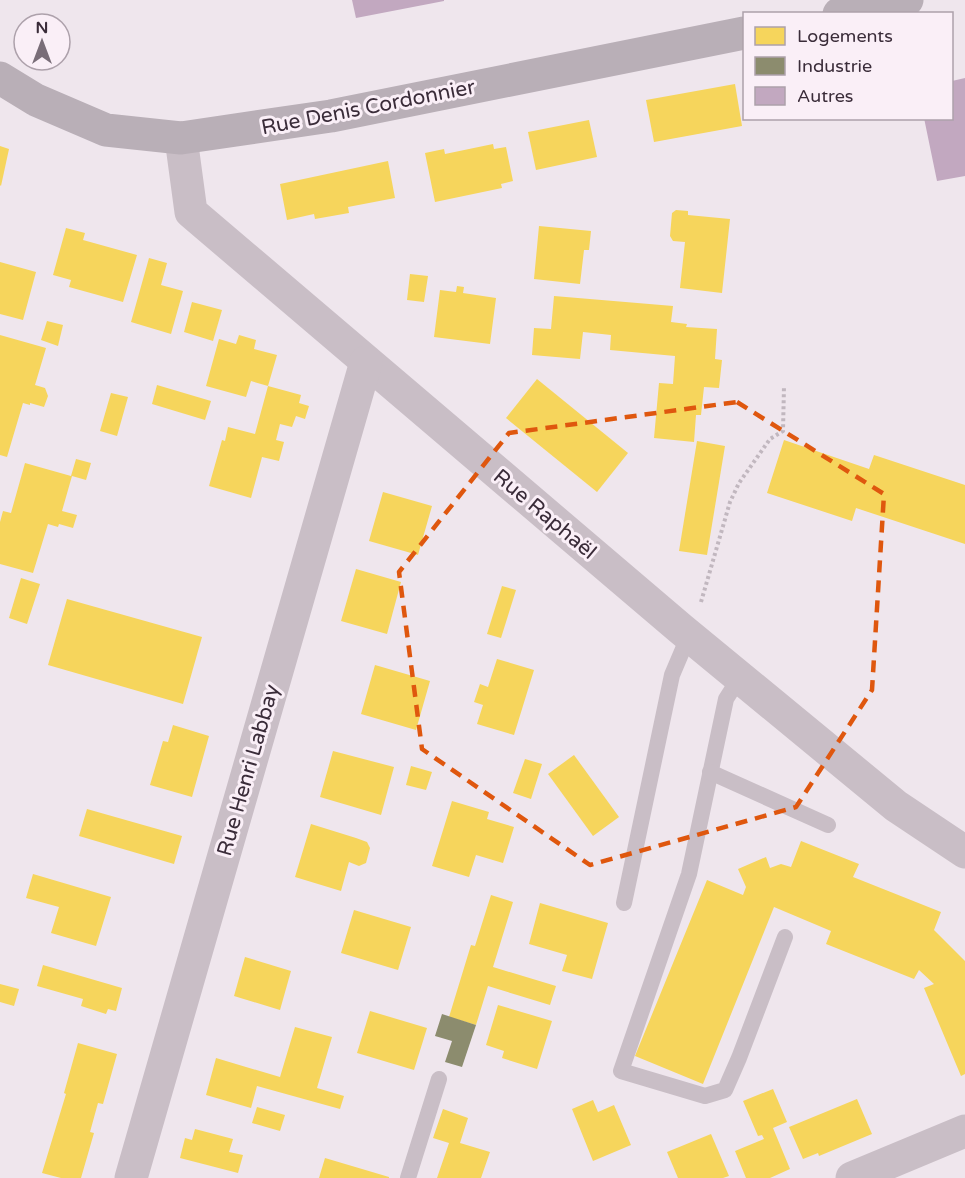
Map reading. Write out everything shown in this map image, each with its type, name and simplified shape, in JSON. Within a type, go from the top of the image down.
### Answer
[{"type":"street","points":[[851,8],[907,0]]},
{"type":"street","name":"Rue Denis Cordonnier","points":[[0,78],[36,100],[106,130],[181,138],[331,116],[743,33]]},
{"type":"street","name":"Rue Raphaël","points":[[181,138],[191,212],[685,632],[896,807],[965,852]]},
{"type":"street","name":"Rue Henri Labbay","points":[[131,1178],[366,362]]},
{"type":"street","points":[[852,1178],[965,1131]]},
{"type":"lane","points":[[624,903],[672,675],[685,632]]},
{"type":"lane","points":[[740,677],[726,699],[689,874],[621,1071],[705,1096],[725,1090],[785,937]]},
{"type":"lane","points":[[710,772],[828,825]]},
{"type":"lane","points":[[408,1178],[439,1079]]},
{"type":"path","points":[[685,632],[701,602],[729,502],[739,483],[770,439],[783,431],[784,386]]},
{"type":"highlighted area","points":[[737,402],[884,494],[872,690],[796,807],[590,865],[422,749],[399,572],[509,433]]},
{"type":"building: Logements","points":[[735,84],[742,126],[654,142],[646,100]]},
{"type":"building: Logements","points":[[589,120],[597,157],[536,170],[528,132]]},
{"type":"building: Logements","points":[[493,144],[494,149],[506,147],[513,181],[501,184],[502,188],[435,202],[425,153],[444,149],[445,154]]},
{"type":"building: Logements","points":[[0,146],[9,149],[1,186],[0,185]]},
{"type":"building: Logements","points":[[388,161],[395,198],[348,207],[349,213],[315,219],[314,214],[287,220],[280,184]]},
{"type":"building: Logements","points":[[676,210],[688,211],[688,215],[730,219],[722,293],[680,288],[685,242],[673,241],[670,236],[672,213]]},
{"type":"building: Logements","points":[[539,226],[591,231],[589,250],[584,250],[580,284],[534,279]]},
{"type":"building: Logements","points":[[66,228],[85,233],[83,240],[137,255],[123,302],[69,287],[71,280],[53,275]]},
{"type":"building: Logements","points":[[149,258],[167,263],[161,285],[183,291],[171,334],[131,322]]},
{"type":"building: Logements","points":[[0,262],[36,272],[23,320],[0,314]]},
{"type":"building: Logements","points":[[410,274],[428,276],[424,302],[407,300]]},
{"type":"building: Logements","points":[[457,286],[464,287],[463,293],[496,298],[490,344],[434,337],[440,290],[456,292]]},
{"type":"building: Logements","points":[[554,296],[673,306],[671,322],[687,324],[686,327],[717,329],[715,359],[722,360],[719,388],[704,387],[701,415],[696,415],[694,442],[654,438],[659,383],[673,384],[675,356],[610,350],[611,335],[583,332],[580,359],[532,355],[534,328],[551,329]]},
{"type":"building: Logements","points":[[192,302],[222,310],[213,341],[184,332]]},
{"type":"building: Logements","points":[[47,321],[63,325],[58,346],[41,340]]},
{"type":"building: Logements","points":[[0,335],[46,348],[35,385],[45,388],[48,396],[44,407],[23,403],[7,457],[0,455]]},
{"type":"building: Logements","points":[[239,335],[256,340],[254,349],[277,355],[268,386],[251,381],[246,397],[206,386],[219,339],[236,344]]},
{"type":"building: Logements","points":[[537,379],[628,453],[597,492],[506,418]]},
{"type":"building: Logements","points":[[157,385],[211,401],[205,420],[152,404]]},
{"type":"building: Logements","points":[[268,386],[301,395],[299,403],[309,406],[305,419],[296,416],[292,427],[280,424],[276,440],[284,442],[279,461],[262,457],[251,498],[209,486],[228,427],[255,434]]},
{"type":"building: Logements","points":[[111,393],[128,397],[117,436],[100,431]]},
{"type":"building: Logements","points":[[784,440],[869,469],[874,455],[965,485],[965,544],[856,508],[852,521],[767,493]]},
{"type":"building: Logements","points":[[697,441],[725,446],[707,555],[679,551]]},
{"type":"building: Logements","points":[[76,459],[91,463],[86,480],[72,476],[62,511],[77,515],[73,528],[48,524],[33,573],[0,564],[0,522],[3,511],[11,513],[25,463],[71,476]]},
{"type":"building: Logements","points":[[383,492],[432,506],[418,555],[369,541]]},
{"type":"building: Logements","points":[[356,569],[401,582],[387,634],[341,621]]},
{"type":"building: Logements","points":[[21,578],[40,584],[27,624],[9,618]]},
{"type":"building: Logements","points":[[502,586],[516,590],[501,638],[487,634]]},
{"type":"building: Logements","points":[[67,599],[202,637],[183,704],[48,665]]},
{"type":"building: Logements","points":[[497,659],[534,670],[514,735],[477,724],[483,705],[474,702],[480,684],[488,687]]},
{"type":"building: Logements","points":[[375,665],[430,681],[416,730],[361,714]]},
{"type":"building: Logements","points":[[173,725],[209,736],[192,797],[150,785],[163,741],[168,742]]},
{"type":"building: Logements","points":[[333,751],[394,767],[381,815],[320,797]]},
{"type":"building: Logements","points":[[574,755],[619,817],[593,836],[548,774]]},
{"type":"building: Logements","points":[[525,759],[542,764],[531,799],[513,793]]},
{"type":"building: Logements","points":[[411,766],[432,772],[426,790],[406,785]]},
{"type":"building: Logements","points":[[452,801],[489,812],[487,819],[514,827],[503,863],[476,855],[469,877],[432,866]]},
{"type":"building: Logements","points":[[87,809],[182,836],[174,864],[79,836]]},
{"type":"building: Logements","points":[[311,824],[367,842],[370,848],[366,863],[359,866],[349,862],[341,891],[295,877]]},
{"type":"building: Logements","points":[[801,841],[859,864],[853,877],[941,912],[934,930],[965,961],[965,1074],[961,1076],[924,988],[934,984],[919,970],[914,979],[826,944],[831,931],[774,907],[703,1084],[635,1056],[707,880],[743,895],[746,887],[738,869],[766,857],[770,868],[781,864],[791,867]]},
{"type":"building: Logements","points":[[33,874],[111,897],[96,946],[51,933],[59,907],[26,898]]},
{"type":"building: Logements","points":[[491,895],[513,902],[493,967],[556,986],[550,1005],[488,986],[476,1025],[449,1017],[471,945],[475,946]]},
{"type":"building: Logements","points":[[540,903],[608,923],[592,979],[562,971],[567,955],[529,944]]},
{"type":"building: Logements","points":[[354,910],[411,927],[398,970],[341,953]]},
{"type":"building: Logements","points":[[245,957],[291,971],[280,1010],[234,996]]},
{"type":"building: Logements","points":[[43,965],[122,988],[116,1011],[108,1009],[106,1014],[81,1006],[83,999],[37,986]]},
{"type":"building: Logements","points":[[0,984],[19,989],[14,1006],[0,1002]]},
{"type":"building: Logements","points":[[498,1005],[552,1021],[537,1069],[502,1058],[504,1051],[486,1045]]},
{"type":"building: Logements","points":[[370,1011],[427,1028],[414,1070],[357,1053]]},
{"type":"building: Logements","points":[[295,1027],[332,1037],[317,1088],[344,1096],[340,1109],[257,1086],[251,1108],[206,1095],[216,1058],[280,1077]]},
{"type":"building: Logements","points":[[78,1043],[117,1054],[103,1104],[98,1103],[90,1132],[94,1133],[81,1178],[61,1178],[42,1173],[66,1094],[64,1093]]},
{"type":"building: Logements","points":[[773,1089],[787,1122],[773,1128],[790,1169],[770,1178],[746,1178],[735,1151],[764,1139],[762,1135],[758,1136],[743,1101]]},
{"type":"building: Logements","points":[[857,1099],[872,1134],[819,1156],[818,1153],[803,1159],[789,1127]]},
{"type":"building: Logements","points":[[593,1100],[598,1112],[614,1105],[631,1145],[593,1161],[572,1109]]},
{"type":"building: Logements","points":[[257,1107],[285,1115],[280,1131],[252,1123]]},
{"type":"building: Logements","points":[[443,1109],[468,1118],[460,1143],[490,1152],[481,1178],[437,1178],[449,1143],[433,1138]]},
{"type":"building: Logements","points":[[195,1129],[233,1139],[229,1152],[243,1155],[238,1173],[180,1158],[185,1138],[192,1140]]},
{"type":"building: Logements","points":[[711,1134],[729,1176],[678,1178],[667,1152]]},
{"type":"building: Logements","points":[[325,1158],[389,1177],[389,1178],[319,1178]]},
{"type":"building: Industrie","points":[[442,1014],[476,1025],[462,1067],[445,1062],[452,1041],[435,1036]]},
{"type":"building: Autres","points":[[352,0],[444,0],[444,1],[356,18]]},
{"type":"building: Autres","points":[[965,78],[965,176],[937,181],[924,120],[953,120],[953,81]]}]
